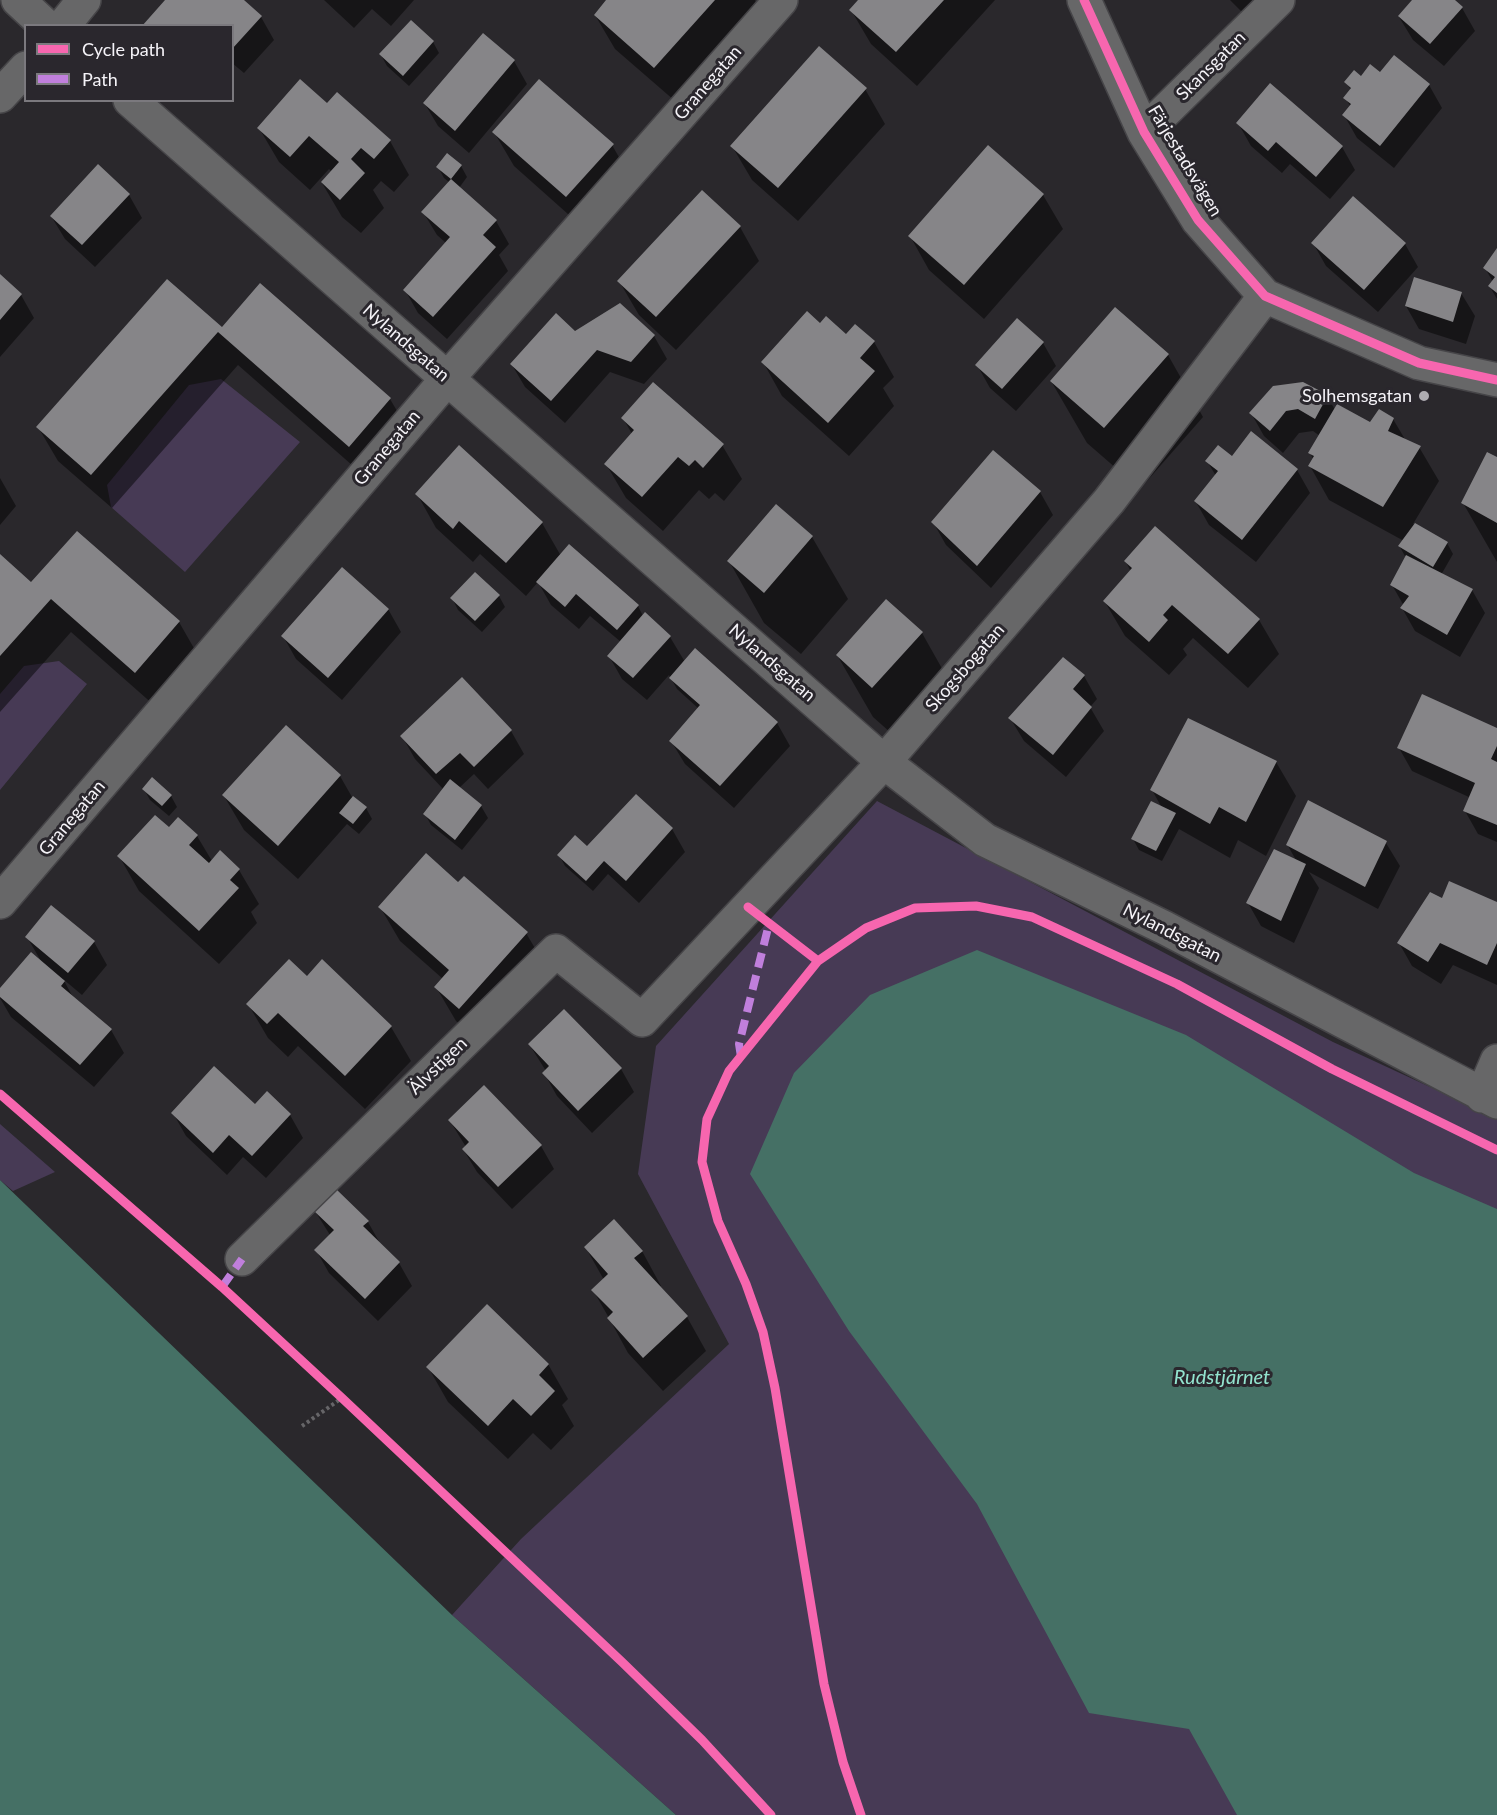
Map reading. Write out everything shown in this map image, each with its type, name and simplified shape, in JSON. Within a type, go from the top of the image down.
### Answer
[{"type":"street","points":[[18,0],[44,24]]},
{"type":"street","points":[[65,24],[84,0]]},
{"type":"street","name":"Granegatan","points":[[0,902],[447,379],[781,0]]},
{"type":"street","name":"Färjestadsvägen","points":[[1084,0],[1144,132],[1198,220],[1265,296],[1419,363],[1497,380]]},
{"type":"street","name":"Skansgatan","points":[[1144,132],[1278,0]]},
{"type":"street","points":[[0,96],[24,70]]},
{"type":"street","name":"Nylandsgatan","points":[[132,102],[885,762],[985,840],[1165,928],[1489,1099]]},
{"type":"street","name":"Skogsbogatan","points":[[642,1020],[885,762],[1108,501],[1265,296]]},
{"type":"street","name":"Älvstigen","points":[[242,1259],[556,951],[642,1020]]},
{"type":"street","points":[[1489,1099],[1497,1061]]},
{"type":"path","points":[[302,1426],[342,1398]]},
{"type":"shaded area","points":[[221,379],[300,442],[185,572],[111,507],[107,485],[189,385]]},
{"type":"shaded area","points":[[59,661],[87,684],[0,790],[0,694],[24,666]]},
{"type":"shaded area","points":[[877,801],[1333,1042],[1497,1118],[1497,1815],[676,1815],[452,1615],[521,1539],[729,1344],[638,1174],[656,1046]]},
{"type":"shaded area","points":[[0,1124],[55,1172],[13,1191],[0,1180]]},
{"type":"water","name":"Rudstjärnet","points":[[977,950],[1186,1035],[1414,1173],[1497,1209],[1497,1815],[1237,1815],[1189,1729],[1089,1713],[977,1504],[849,1331],[750,1174],[794,1073],[870,995]]},
{"type":"water","points":[[0,1180],[452,1615],[676,1815],[0,1815]]},
{"type":"building","points":[[165,0],[244,0],[262,16],[234,47],[234,24],[144,24]]},
{"type":"building","points":[[606,0],[715,0],[654,68],[594,15]]},
{"type":"building","points":[[858,0],[944,0],[896,52],[849,10]]},
{"type":"building","points":[[1412,0],[1455,0],[1463,7],[1430,44],[1398,16]]},
{"type":"building","points":[[411,20],[434,41],[403,76],[379,54]]},
{"type":"building","points":[[483,33],[515,60],[455,131],[423,103]]},
{"type":"building","points":[[819,46],[867,88],[778,188],[730,146]]},
{"type":"building","points":[[1394,55],[1430,84],[1380,146],[1342,115],[1351,104],[1343,98],[1351,88],[1344,82],[1354,70],[1361,76],[1370,64],[1380,72]]},
{"type":"building","points":[[300,79],[327,103],[337,92],[391,140],[374,159],[361,148],[351,159],[365,173],[340,200],[321,182],[339,162],[309,136],[290,157],[257,128]]},
{"type":"building","points":[[539,79],[614,144],[566,197],[492,132]]},
{"type":"building","points":[[1270,83],[1343,146],[1316,177],[1276,142],[1268,151],[1236,123]]},
{"type":"building","points":[[988,145],[1044,194],[964,285],[908,236]]},
{"type":"building","points":[[447,153],[462,165],[451,179],[436,167]]},
{"type":"building","points":[[98,164],[130,194],[82,245],[50,216]]},
{"type":"building","points":[[451,179],[497,220],[483,235],[496,247],[433,317],[403,290],[450,237],[421,212]]},
{"type":"building","points":[[702,190],[741,226],[656,317],[617,281]]},
{"type":"building","points":[[1353,196],[1406,243],[1364,290],[1311,243]]},
{"type":"building","points":[[1497,248],[1497,293],[1488,286],[1495,277],[1483,268]]},
{"type":"building","points":[[0,274],[22,294],[0,320]]},
{"type":"building","points":[[1414,277],[1462,292],[1453,322],[1405,306]]},
{"type":"building","points":[[167,279],[222,327],[260,283],[391,398],[349,447],[218,332],[91,475],[36,427]]},
{"type":"building","points":[[620,303],[655,335],[631,362],[597,350],[551,401],[510,364],[556,313],[575,331]]},
{"type":"building","points":[[1115,307],[1169,354],[1104,428],[1050,381]]},
{"type":"building","points":[[807,311],[820,323],[826,316],[846,334],[855,324],[875,341],[860,358],[875,371],[828,423],[761,362]]},
{"type":"building","points":[[1017,318],[1044,342],[1002,389],[975,365]]},
{"type":"building","points":[[653,382],[724,444],[703,468],[695,460],[689,466],[678,457],[642,497],[604,464],[634,430],[621,418]]},
{"type":"building","points":[[1303,382],[1328,395],[1315,419],[1298,409],[1286,411],[1270,431],[1249,413],[1273,386]]},
{"type":"building","points":[[1337,404],[1370,422],[1379,409],[1394,418],[1388,431],[1421,446],[1383,507],[1308,466],[1314,456],[1308,453]]},
{"type":"building","points":[[1251,431],[1298,469],[1242,540],[1194,501],[1218,471],[1205,461],[1218,445],[1232,456]]},
{"type":"building","points":[[459,445],[543,522],[506,563],[459,521],[453,529],[415,494]]},
{"type":"building","points":[[993,450],[1041,491],[977,566],[931,522]]},
{"type":"building","points":[[1487,452],[1497,457],[1497,523],[1461,503]]},
{"type":"building","points":[[776,504],[813,536],[764,593],[727,561]]},
{"type":"building","points":[[1415,523],[1448,542],[1433,567],[1398,546]]},
{"type":"building","points":[[1155,526],[1260,619],[1228,654],[1172,605],[1163,615],[1168,620],[1149,642],[1103,601],[1132,568],[1124,561]]},
{"type":"building","points":[[77,531],[180,621],[135,673],[51,599],[0,656],[0,554],[31,582]]},
{"type":"building","points":[[569,544],[639,605],[617,630],[576,594],[565,607],[536,582]]},
{"type":"building","points":[[1406,555],[1473,589],[1447,635],[1400,608],[1409,596],[1390,585]]},
{"type":"building","points":[[342,567],[389,609],[328,678],[281,636]]},
{"type":"building","points":[[475,572],[500,595],[475,621],[450,598]]},
{"type":"building","points":[[886,599],[923,632],[872,688],[836,655]]},
{"type":"building","points":[[645,612],[671,636],[633,678],[607,656]]},
{"type":"building","points":[[695,648],[778,722],[720,786],[669,741],[700,705],[669,678]]},
{"type":"building","points":[[1063,657],[1085,675],[1073,689],[1092,707],[1053,755],[1008,718]]},
{"type":"building","points":[[462,677],[512,730],[474,767],[460,753],[436,774],[400,736]]},
{"type":"building","points":[[1422,694],[1497,728],[1497,746],[1491,759],[1497,762],[1497,825],[1463,811],[1475,783],[1397,748]]},
{"type":"building","points":[[1188,718],[1277,761],[1246,822],[1219,807],[1210,824],[1150,790]]},
{"type":"building","points":[[286,725],[341,775],[278,846],[222,795]]},
{"type":"building","points":[[152,777],[172,795],[162,806],[142,789]]},
{"type":"building","points":[[450,779],[482,805],[455,840],[423,814]]},
{"type":"building","points":[[636,794],[673,828],[626,881],[604,861],[586,881],[557,855],[575,835],[587,846]]},
{"type":"building","points":[[353,796],[367,807],[353,824],[339,813]]},
{"type":"building","points":[[1308,800],[1387,841],[1365,887],[1286,845]]},
{"type":"building","points":[[1151,801],[1176,813],[1156,851],[1131,839]]},
{"type":"building","points":[[155,815],[169,827],[178,817],[198,835],[189,845],[209,863],[220,850],[240,869],[230,880],[239,888],[199,931],[117,856]]},
{"type":"building","points":[[1274,849],[1306,864],[1281,921],[1246,903]]},
{"type":"building","points":[[426,853],[458,882],[464,876],[528,932],[459,1009],[434,987],[449,970],[378,907]]},
{"type":"building","points":[[1449,881],[1497,902],[1497,943],[1487,965],[1440,943],[1428,962],[1397,943],[1430,892],[1442,898]]},
{"type":"building","points":[[51,905],[95,941],[68,973],[25,937]]},
{"type":"building","points":[[31,952],[65,981],[61,986],[112,1029],[80,1065],[0,997],[0,988]]},
{"type":"building","points":[[289,959],[307,976],[322,959],[392,1026],[345,1076],[278,1013],[267,1024],[246,1004]]},
{"type":"building","points":[[564,1009],[622,1068],[578,1111],[542,1073],[549,1066],[528,1044]]},
{"type":"building","points":[[214,1066],[255,1104],[267,1091],[291,1114],[252,1156],[229,1135],[213,1153],[171,1113]]},
{"type":"building","points":[[484,1085],[542,1145],[498,1187],[462,1149],[469,1142],[448,1120]]},
{"type":"building","points":[[335,1188],[369,1221],[363,1226],[400,1262],[365,1299],[314,1250],[334,1230],[313,1210]]},
{"type":"building","points":[[614,1219],[643,1251],[634,1258],[688,1316],[643,1358],[607,1318],[613,1312],[591,1290],[608,1274],[584,1247]]},
{"type":"building","points":[[487,1304],[549,1364],[539,1375],[555,1391],[531,1416],[513,1399],[488,1426],[426,1367]]},
{"type":"marked path","points":[[741,1057],[739,1044],[769,924]]},
{"type":"marked path","points":[[222,1287],[242,1259]]},
{"type":"cycle path","points":[[1084,0],[1144,132],[1198,220],[1265,296],[1419,363],[1497,380]]},
{"type":"cycle path","points":[[861,1815],[843,1762],[824,1684],[775,1388],[763,1332],[746,1284],[718,1221],[702,1162],[707,1119],[729,1071],[818,961],[866,928],[915,908],[976,906],[1032,917],[1177,984],[1332,1069],[1497,1150]]},
{"type":"cycle path","points":[[748,907],[818,961]]},
{"type":"cycle path","points":[[0,1094],[222,1287],[342,1398],[622,1662],[702,1740],[771,1815]]},
{"type":"place","name":"Solhemsgatan","points":[[1424,396]]}]
